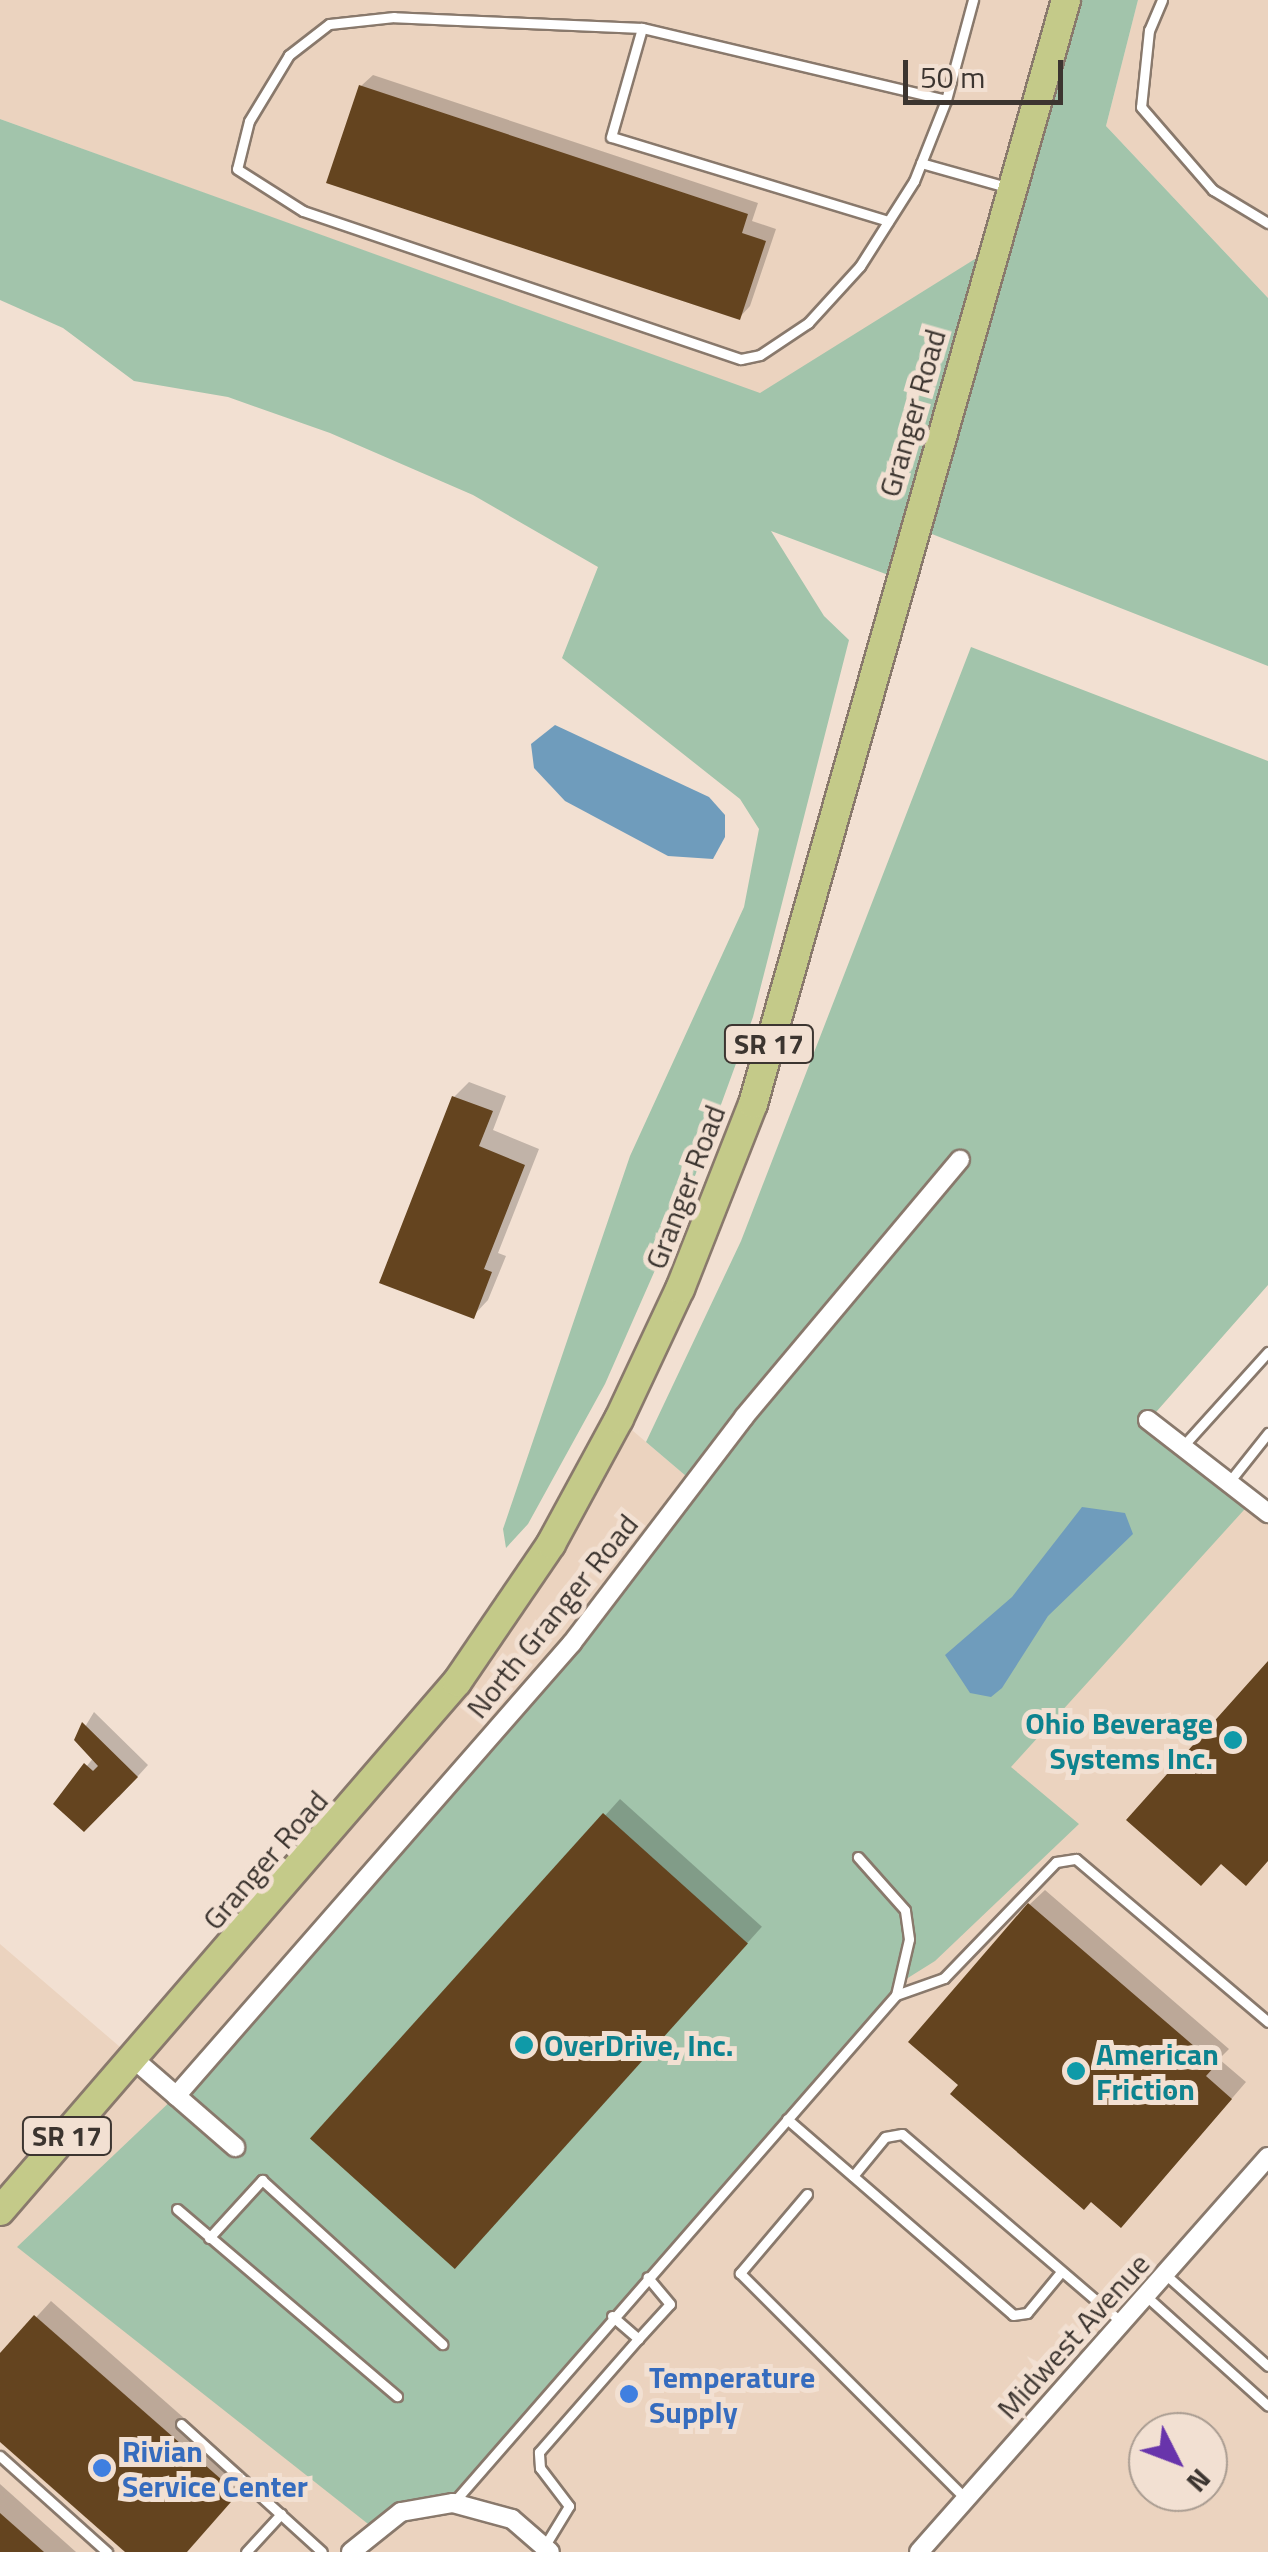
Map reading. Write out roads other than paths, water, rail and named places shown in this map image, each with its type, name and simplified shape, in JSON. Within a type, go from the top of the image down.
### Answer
[{"type":"main road","name":"Granger Road","points":[[0,2212],[457,1682],[551,1544],[680,1289],[752,1104],[1066,0]]},
{"type":"street","name":"North Granger Road","points":[[176,2096],[572,1644],[744,1417],[960,1160]]},
{"type":"street","points":[[1148,1420],[1268,1513]]},
{"type":"street","points":[[135,2060],[235,2147]]},
{"type":"street","name":"Midwest Avenue","points":[[919,2552],[1268,2158]]},
{"type":"street","points":[[351,2552],[401,2512],[453,2503],[512,2519],[547,2549]]},
{"type":"lane","points":[[946,100],[642,28],[394,17],[329,24],[290,55],[248,121],[237,168],[303,210],[742,359],[760,355],[808,323],[860,266],[888,221],[921,163],[946,100],[973,0]]},
{"type":"lane","points":[[1162,0],[1149,30],[1141,107],[1213,190],[1268,223]]},
{"type":"lane","points":[[642,28],[612,137],[888,221]]},
{"type":"lane","points":[[921,163],[1010,188]]},
{"type":"lane","points":[[1183,1446],[1268,1352]]},
{"type":"lane","points":[[1228,1482],[1268,1433]]},
{"type":"lane","points":[[453,2503],[612,2316],[896,1995],[909,1938],[905,1910],[858,1858]]},
{"type":"lane","points":[[896,1995],[944,1978],[1056,1862],[1076,1858],[1268,2022]]},
{"type":"lane","points":[[787,2119],[1013,2315],[1027,2313],[1060,2272]]},
{"type":"lane","points":[[853,2176],[885,2137],[902,2134],[1121,2322]]},
{"type":"lane","points":[[209,2238],[262,2180],[442,2344]]},
{"type":"lane","points":[[807,2194],[740,2274],[966,2499]]},
{"type":"lane","points":[[178,2209],[397,2396]]},
{"type":"lane","points":[[1165,2274],[1268,2366]]},
{"type":"lane","points":[[547,2549],[570,2506],[540,2468],[540,2452],[670,2304],[647,2277]]},
{"type":"lane","points":[[1146,2296],[1268,2406]]},
{"type":"lane","points":[[612,2316],[638,2338]]},
{"type":"lane","points":[[182,2424],[322,2552]]},
{"type":"lane","points":[[0,2456],[108,2552]]},
{"type":"lane","points":[[246,2552],[280,2514]]},
{"type":"water","points":[[555,725],[709,797],[725,815],[725,837],[713,859],[668,856],[565,801],[534,768],[531,744]]},
{"type":"water","points":[[1082,1507],[1125,1513],[1133,1534],[1048,1616],[1002,1688],[991,1697],[970,1693],[945,1655],[1012,1597]]},
{"type":"place","name":"Ohio Beverage Systems Inc.","points":[[1233,1740]]},
{"type":"place","name":"OverDrive, Inc.","points":[[524,2045]]},
{"type":"place","name":"American Friction","points":[[1076,2071]]},
{"type":"place","name":"Temperature Supply","points":[[629,2394]]},
{"type":"place","name":"Rivian Service Center","points":[[102,2468]]}]
